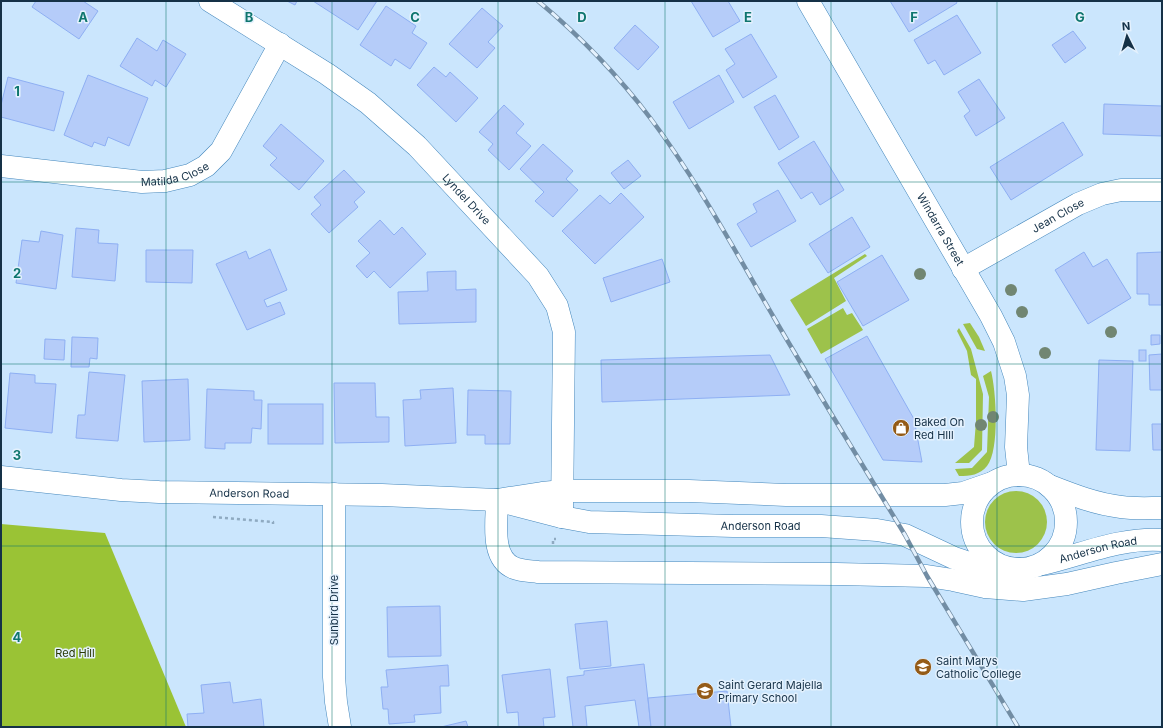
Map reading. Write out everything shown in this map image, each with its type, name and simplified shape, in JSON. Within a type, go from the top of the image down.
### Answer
[{"type":"street","name":"Lyndel Drive","points":[[210,1],[327,74],[368,103],[417,146],[538,276],[557,306],[564,332],[562,517]]},
{"type":"street","name":"Windarra Street","points":[[808,1],[1000,334],[1014,369],[1018,395],[1016,447],[1019,474]]},
{"type":"street","name":"Matilda Close","points":[[1,166],[142,182],[165,182],[190,175],[206,166],[221,151],[280,44]]},
{"type":"street","name":"Jean Close","points":[[963,269],[1078,204],[1096,196],[1121,190],[1162,190]]},
{"type":"street","points":[[1050,486],[1059,496],[1065,509],[1066,516],[1066,530],[1061,544],[1053,555],[1041,563],[1027,567],[1008,568],[992,560],[979,547],[974,536],[972,524],[974,506],[983,491],[992,483],[1005,477],[1019,474],[1035,478],[1050,486],[1083,498],[1109,505],[1134,508],[1162,508]]},
{"type":"street","name":"Anderson Road","points":[[1,477],[121,490],[159,492],[334,494],[497,500],[563,491],[688,491],[786,495],[945,495],[963,493],[992,483]]},
{"type":"street","name":"Sunbird Drive","points":[[334,494],[334,677],[340,727]]},
{"type":"street","name":"Anderson Road","points":[[497,500],[562,517],[600,522],[821,526],[877,530],[904,535],[954,558],[995,570],[1027,567],[1136,540],[1162,540]]},
{"type":"street","points":[[497,500],[497,542],[499,552],[507,564],[512,567],[538,572],[920,576],[940,578],[985,587],[1023,590],[1068,584],[1162,564]]},
{"type":"green space","points":[[865,254],[867,256],[834,278],[846,301],[806,326],[790,300]]},
{"type":"green space","points":[[843,308],[847,315],[852,313],[863,330],[821,354],[807,329]]},
{"type":"green space","points":[[970,323],[979,337],[985,351],[977,349],[963,324]]},
{"type":"green space","points":[[959,328],[971,349],[983,394],[982,450],[969,463],[955,463],[974,447],[976,421],[976,379],[971,375],[967,351],[957,331]]},
{"type":"green space","points":[[991,371],[996,420],[994,447],[991,458],[987,466],[978,473],[959,476],[955,469],[972,468],[987,452],[989,397],[983,376]]},
{"type":"green space","points":[[1010,491],[1022,491],[1038,500],[1045,510],[1047,522],[1045,534],[1038,544],[1022,553],[1010,553],[999,548],[990,539],[985,528],[985,516],[990,505],[999,496]]},
{"type":"green space","name":"Red Hill","points":[[1,524],[105,533],[186,727],[1,727]]},
{"type":"building","points":[[36,1],[83,1],[98,11],[79,39],[32,7]]},
{"type":"building","points":[[287,1],[297,1],[295,5]]},
{"type":"building","points":[[313,1],[377,1],[358,30]]},
{"type":"building","points":[[691,1],[728,1],[740,21],[713,37]]},
{"type":"building","points":[[890,1],[956,1],[957,3],[909,32]]},
{"type":"building","points":[[386,6],[416,26],[412,33],[427,43],[410,69],[395,59],[391,66],[360,45]]},
{"type":"building","points":[[482,8],[503,26],[488,42],[495,48],[477,68],[449,44]]},
{"type":"building","points":[[957,15],[981,53],[944,75],[935,60],[928,64],[914,40]]},
{"type":"building","points":[[635,25],[659,47],[638,70],[614,48]]},
{"type":"building","points":[[1073,31],[1086,48],[1065,63],[1052,45]]},
{"type":"building","points":[[751,34],[777,77],[743,98],[726,70],[735,64],[725,49]]},
{"type":"building","points":[[137,38],[157,51],[163,40],[186,54],[166,87],[155,80],[152,86],[120,66]]},
{"type":"building","points":[[434,67],[446,77],[450,72],[478,98],[456,122],[417,85]]},
{"type":"building","points":[[88,75],[148,98],[129,146],[108,137],[105,146],[94,142],[92,147],[64,135]]},
{"type":"building","points":[[719,75],[734,102],[689,129],[673,102]]},
{"type":"building","points":[[8,77],[64,92],[54,131],[1,117],[1,105]]},
{"type":"building","points":[[979,79],[1005,118],[976,136],[964,116],[970,111],[958,92]]},
{"type":"building","points":[[775,95],[799,137],[779,150],[754,107]]},
{"type":"building","points":[[1104,104],[1162,106],[1162,136],[1103,134]]},
{"type":"building","points":[[504,105],[524,124],[516,133],[531,146],[509,170],[488,150],[493,144],[479,132]]},
{"type":"building","points":[[1063,122],[1083,155],[1011,200],[990,167]]},
{"type":"building","points":[[281,124],[324,161],[299,190],[270,165],[277,158],[263,146]]},
{"type":"building","points":[[814,141],[844,190],[820,205],[812,192],[801,199],[778,163]]},
{"type":"building","points":[[543,144],[573,171],[566,179],[578,190],[553,217],[535,201],[544,192],[520,169]]},
{"type":"building","points":[[628,160],[641,176],[624,189],[611,173]]},
{"type":"building","points":[[344,170],[365,192],[354,202],[358,207],[329,233],[311,214],[321,205],[314,197]]},
{"type":"building","points":[[778,190],[796,221],[751,247],[737,224],[757,212],[753,204]]},
{"type":"building","points":[[621,193],[644,217],[595,264],[562,231],[600,195],[610,204]]},
{"type":"building","points":[[852,217],[870,247],[828,273],[809,244]]},
{"type":"building","points":[[380,220],[394,235],[402,227],[426,254],[390,288],[374,271],[367,278],[356,266],[370,253],[358,241]]},
{"type":"building","points":[[76,228],[99,230],[98,243],[118,244],[115,281],[72,277]]},
{"type":"building","points":[[41,231],[63,235],[56,289],[16,283],[22,240],[39,242]]},
{"type":"building","points":[[270,249],[287,290],[264,300],[267,307],[280,302],[285,314],[247,330],[216,264],[246,251],[249,259]]},
{"type":"building","points":[[146,250],[193,250],[192,283],[146,282]]},
{"type":"building","points":[[1084,252],[1093,267],[1107,259],[1131,298],[1088,324],[1055,270]]},
{"type":"building","points":[[1162,252],[1162,305],[1149,305],[1149,294],[1137,294],[1137,253]]},
{"type":"building","points":[[882,255],[909,300],[863,326],[837,282]]},
{"type":"building","points":[[662,259],[670,282],[611,302],[603,278]]},
{"type":"building","points":[[456,271],[456,290],[476,289],[476,322],[399,324],[398,292],[428,291],[427,272]]},
{"type":"building","points":[[1151,335],[1160,335],[1160,344],[1151,345]]},
{"type":"building","points":[[867,336],[914,419],[922,462],[883,460],[825,359]]},
{"type":"building","points":[[72,337],[98,338],[97,359],[90,358],[89,367],[71,367]]},
{"type":"building","points":[[45,339],[65,340],[64,360],[44,359]]},
{"type":"building","points":[[1139,350],[1146,350],[1146,361],[1139,361]]},
{"type":"building","points":[[1162,354],[1162,390],[1150,390],[1149,355]]},
{"type":"building","points":[[770,355],[790,395],[602,402],[601,360]]},
{"type":"building","points":[[1099,360],[1133,361],[1130,451],[1096,450]]},
{"type":"building","points":[[89,372],[125,375],[118,441],[76,438],[78,415],[85,415]]},
{"type":"building","points":[[10,373],[35,375],[35,383],[56,384],[52,433],[5,428]]},
{"type":"building","points":[[188,379],[190,440],[144,442],[142,381]]},
{"type":"building","points":[[334,383],[375,383],[376,417],[389,417],[389,442],[335,443]]},
{"type":"building","points":[[453,388],[456,443],[405,446],[403,400],[421,399],[420,390]]},
{"type":"building","points":[[207,389],[254,391],[254,400],[262,400],[261,429],[252,428],[251,443],[225,443],[225,449],[205,448]]},
{"type":"building","points":[[468,390],[511,391],[510,444],[485,444],[485,435],[467,435]]},
{"type":"building","points":[[268,404],[323,404],[323,444],[268,444]]},
{"type":"building","points":[[1152,424],[1162,424],[1162,450],[1153,450]]},
{"type":"building","points":[[440,606],[441,656],[388,657],[387,607]]},
{"type":"building","points":[[607,621],[611,666],[580,669],[575,624]]},
{"type":"building","points":[[644,664],[651,727],[639,727],[635,700],[585,706],[587,727],[573,727],[567,677],[584,675],[584,671]]},
{"type":"building","points":[[448,665],[449,686],[440,686],[441,713],[414,715],[415,722],[389,724],[388,709],[383,709],[381,687],[388,687],[386,670]]},
{"type":"building","points":[[550,669],[555,717],[543,718],[544,727],[519,727],[518,712],[507,713],[502,675]]},
{"type":"building","points":[[230,682],[233,703],[261,699],[264,727],[188,727],[187,714],[204,713],[201,685]]},
{"type":"building","points":[[727,691],[731,727],[651,727],[648,698]]},
{"type":"building","points":[[466,721],[468,727],[441,727]]},
{"type":"railway","points":[[538,1],[584,42],[612,72],[651,119],[684,166],[1018,727]]},
{"type":"place","name":"Baked On Red HIll","points":[[901,428]]},
{"type":"place","name":"Saint Marys Catholic College","points":[[923,667]]},
{"type":"place","name":"Saint Gerard Majella Primary School","points":[[705,691]]}]
